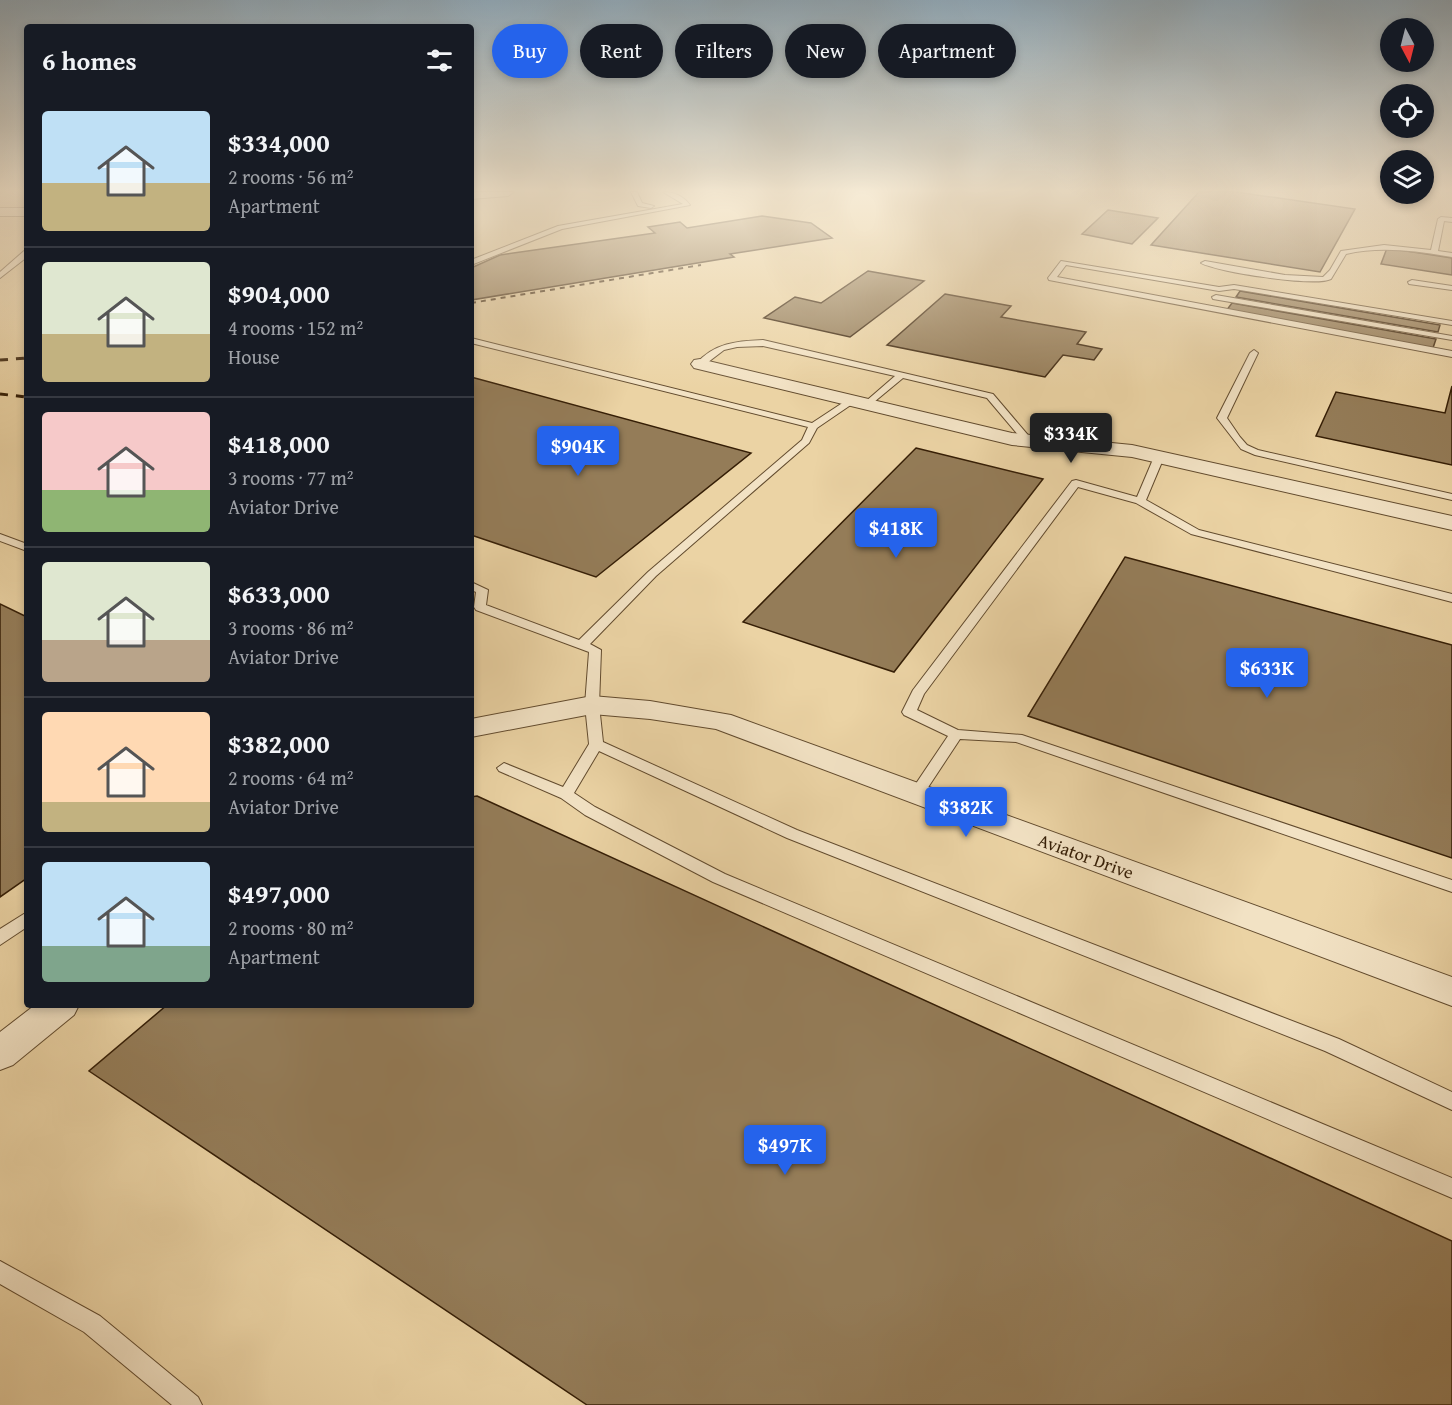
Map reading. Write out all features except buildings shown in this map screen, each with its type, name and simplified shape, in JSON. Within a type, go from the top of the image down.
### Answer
[{"type":"street","points":[[700,363],[1028,441],[1107,447],[1159,457],[1452,524]]},
{"type":"street","name":"Aviator Drive","points":[[474,727],[592,705],[650,710],[721,721],[1452,992]]},
{"type":"street","points":[[0,1054],[57,1008]]},
{"type":"lane","points":[[0,276],[22,258]]},
{"type":"lane","points":[[1205,263],[1305,279],[1324,279],[1330,274],[1340,258]]},
{"type":"lane","points":[[1210,310],[1218,293],[1234,287],[1451,323],[1451,338],[1449,354],[1210,310],[1052,278],[1064,263],[1218,293],[1451,338]]},
{"type":"lane","points":[[1412,282],[1452,288]]},
{"type":"lane","points":[[474,341],[813,426]]},
{"type":"lane","points":[[700,363],[711,352],[731,343],[763,343],[990,396],[1028,441]]},
{"type":"lane","points":[[1254,353],[1222,418],[1244,447],[1318,467],[1452,496]]},
{"type":"lane","points":[[581,645],[652,574],[806,441],[813,426],[860,402],[901,376]]},
{"type":"lane","points":[[1140,501],[1159,457]]},
{"type":"lane","points":[[1452,598],[1195,532],[1140,501],[1076,483],[918,693],[909,712],[956,734],[1017,738],[1452,886]]},
{"type":"lane","points":[[0,537],[24,547]]},
{"type":"lane","points":[[474,587],[482,590],[480,607],[595,650],[592,705],[596,744],[566,794]]},
{"type":"lane","points":[[916,794],[956,734]]},
{"type":"lane","points":[[596,744],[792,834],[1332,1045],[1452,1101]]},
{"type":"lane","points":[[504,768],[566,794],[590,811],[719,878],[1452,1188]]},
{"type":"lane","points":[[0,938],[24,920]]},
{"type":"lane","points":[[0,1272],[92,1324],[190,1405]]},
{"type":"railway","points":[[474,303],[701,265]]},
{"type":"railway","points":[[0,360],[24,358]]},
{"type":"railway","points":[[0,394],[24,397]]}]
